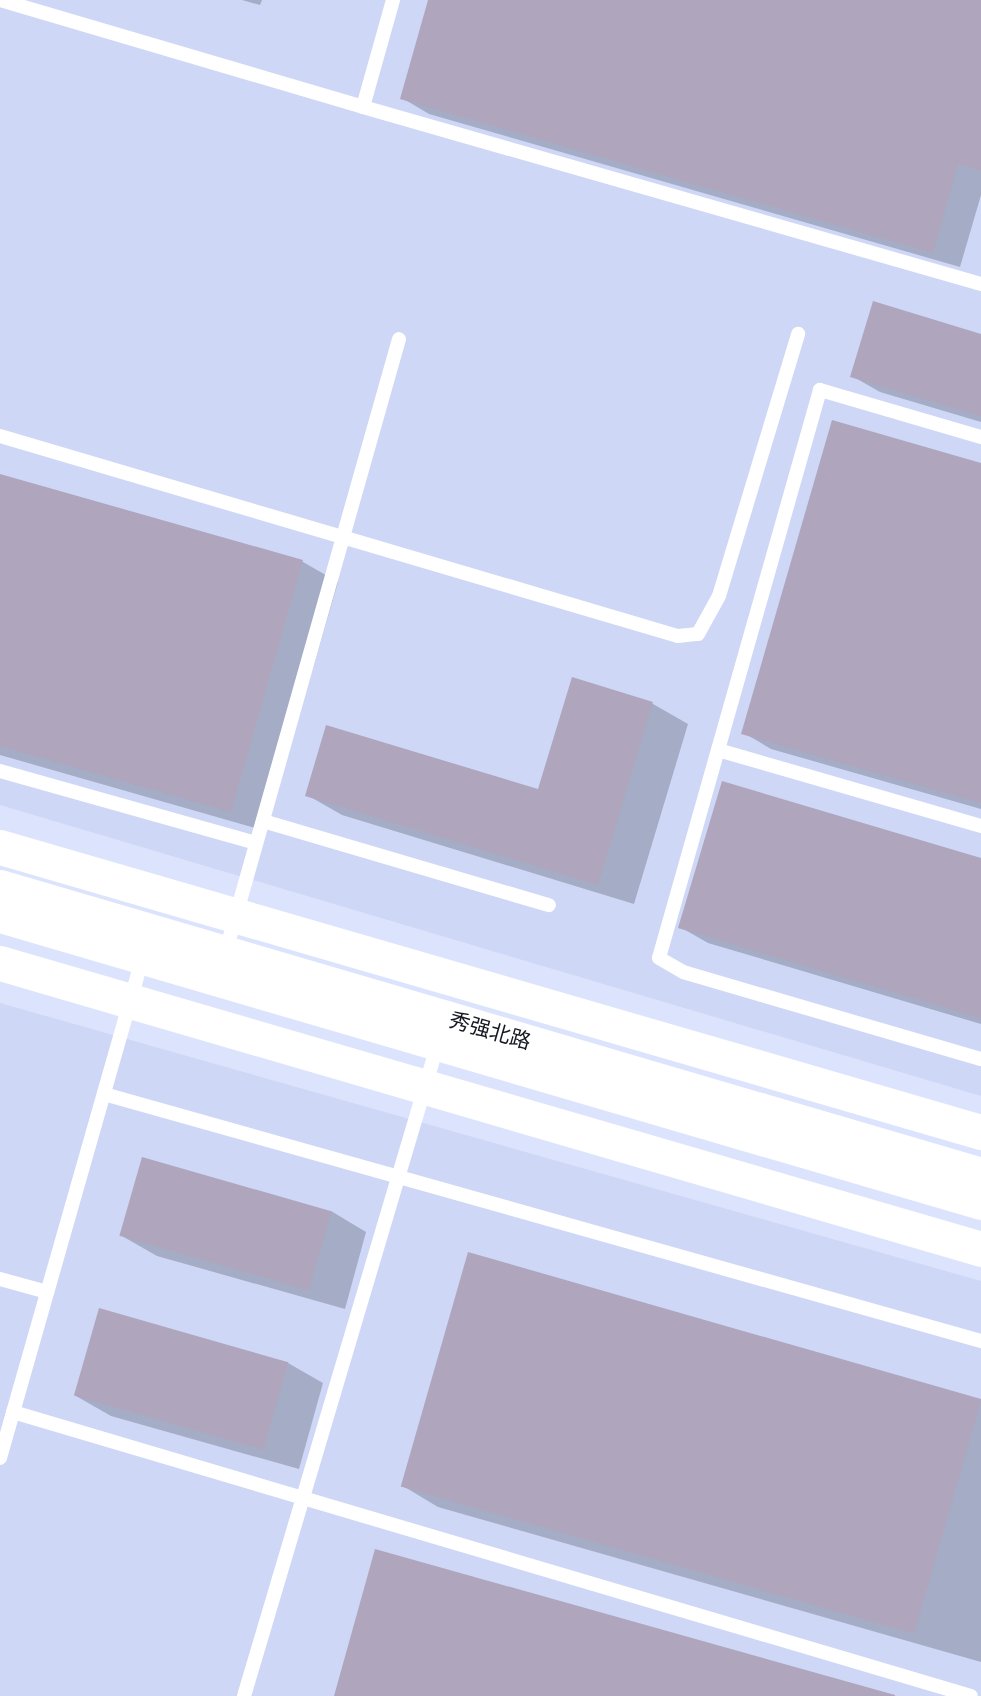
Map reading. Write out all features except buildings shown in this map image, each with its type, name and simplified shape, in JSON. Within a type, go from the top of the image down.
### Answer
[{"type":"street","points":[[0,847],[981,1132]]},
{"type":"street","name":"秀强北路","points":[[0,887],[146,944],[981,1175]]},
{"type":"street","name":"秀强北路","points":[[0,915],[146,944]]},
{"type":"street","points":[[0,963],[981,1249]]},
{"type":"street","name":"秀强北路","points":[[221,966],[438,1043],[981,1202]]},
{"type":"lane","points":[[0,0],[981,284]]},
{"type":"lane","points":[[363,107],[393,0]]},
{"type":"lane","points":[[0,436],[678,636],[698,634],[719,596],[798,334]]},
{"type":"lane","points":[[221,966],[400,340]]},
{"type":"lane","points":[[981,437],[820,390],[659,958],[683,972],[981,1059]]},
{"type":"lane","points":[[718,750],[981,826]]},
{"type":"lane","points":[[0,771],[256,843]]},
{"type":"lane","points":[[263,821],[549,905]]},
{"type":"lane","points":[[0,1458],[146,944]]},
{"type":"lane","points":[[244,1696],[438,1043]]},
{"type":"lane","points":[[104,1094],[981,1341]]},
{"type":"lane","points":[[0,1279],[47,1292]]},
{"type":"lane","points":[[13,1412],[971,1696]]},
{"type":"shaded area","points":[[0,0],[981,0],[981,1096],[0,805]]},
{"type":"shaded area","points":[[0,1003],[981,1281],[981,1696],[0,1696]]}]
